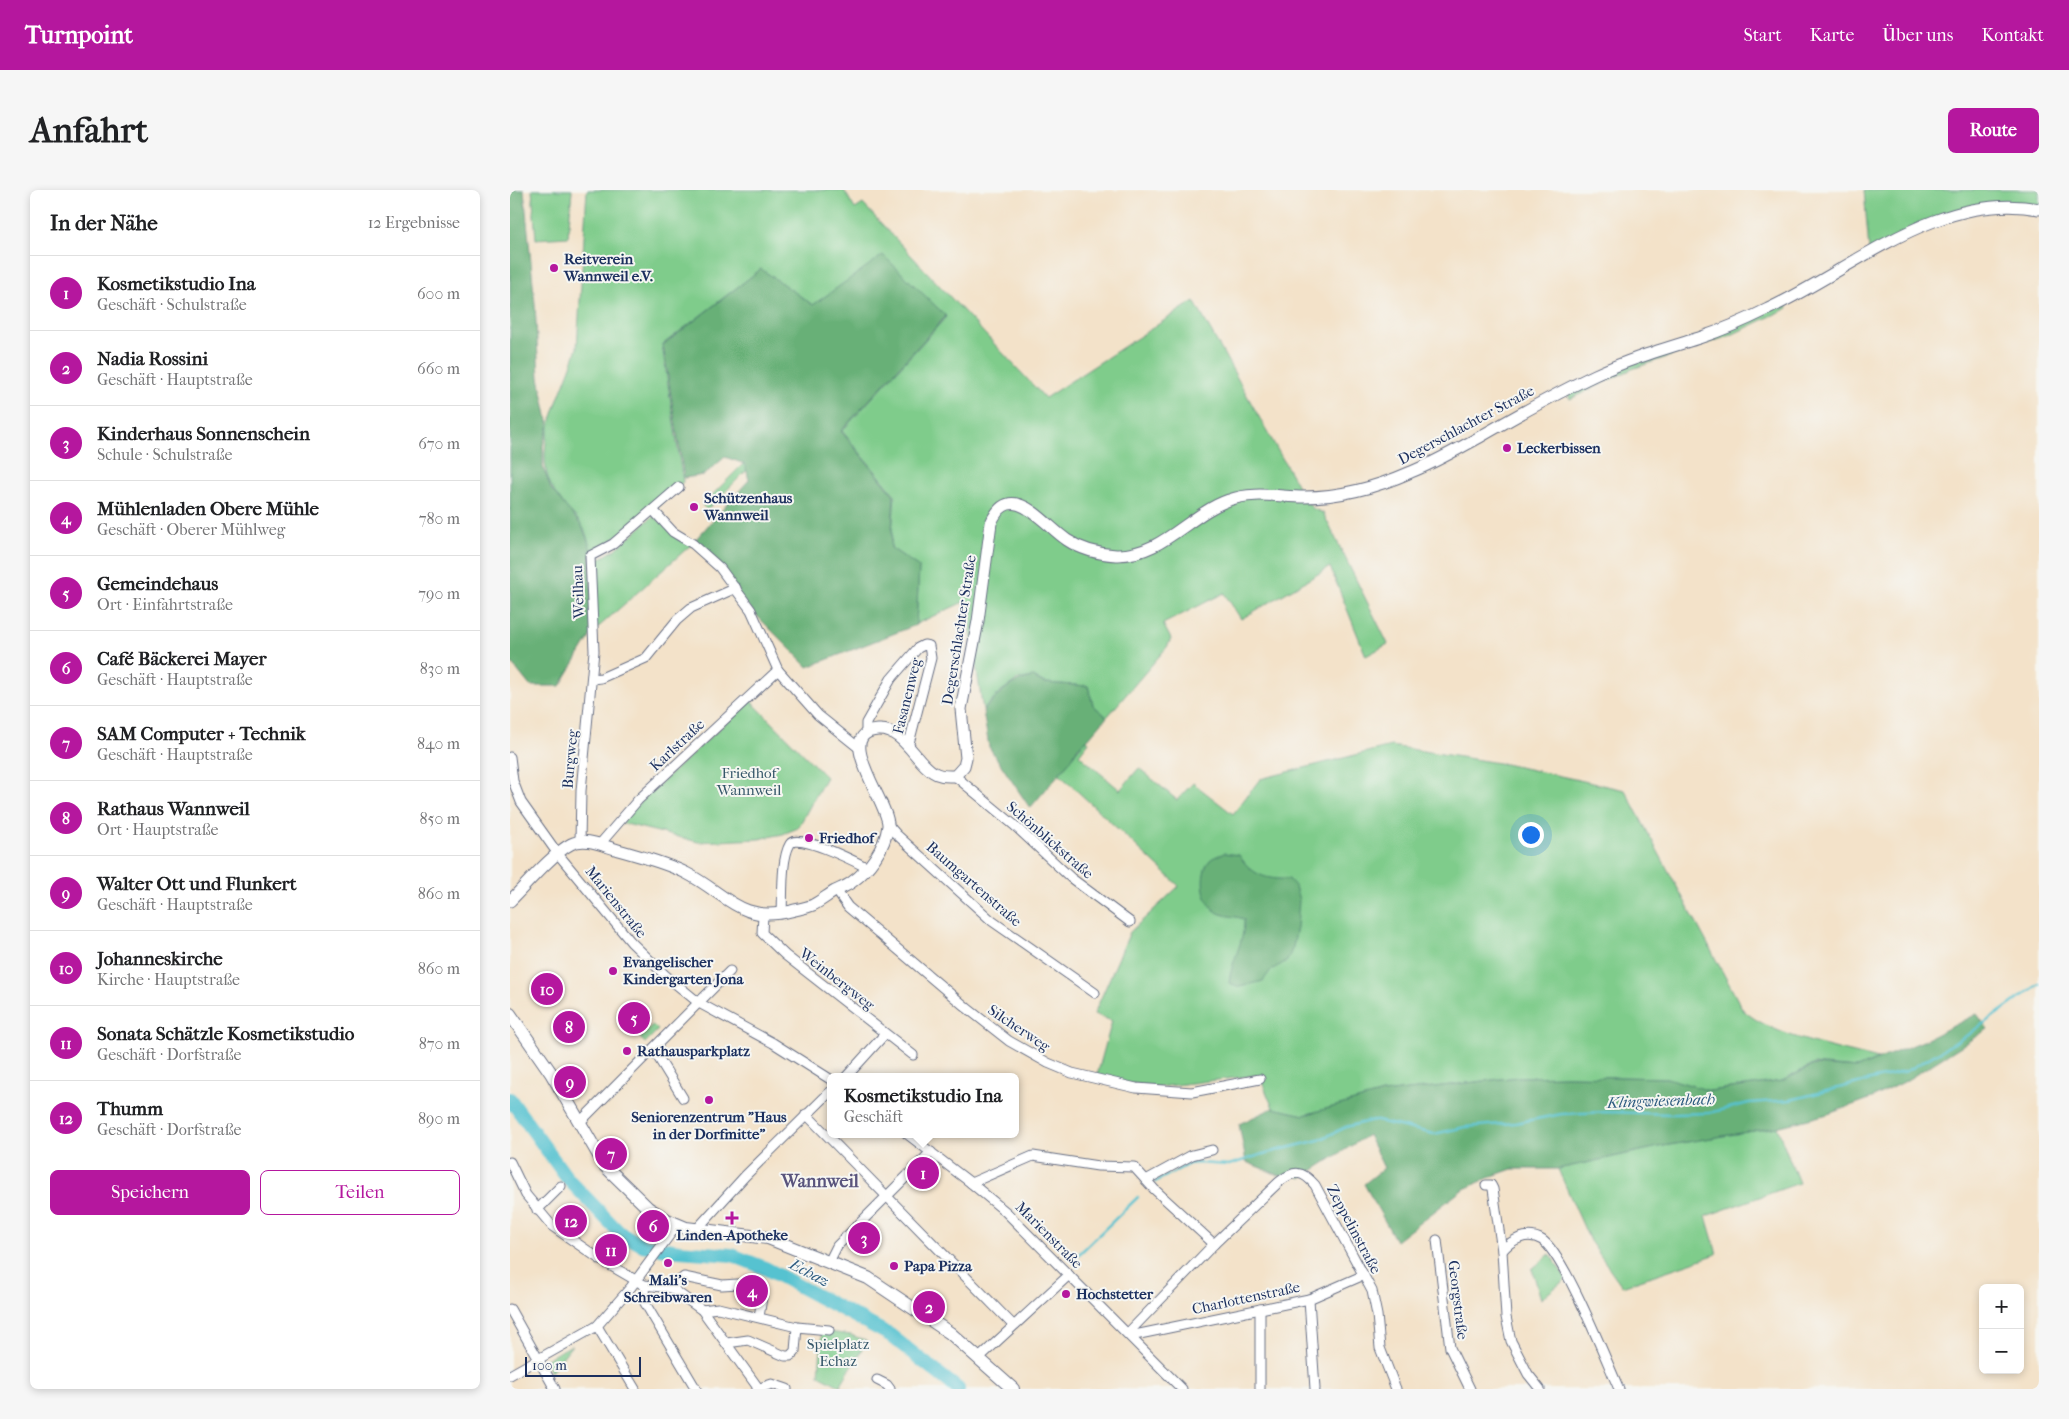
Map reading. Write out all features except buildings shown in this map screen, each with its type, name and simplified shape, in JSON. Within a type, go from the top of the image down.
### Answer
[{"type":"main road","points":[[510,1014],[552,1073],[598,1154],[613,1176],[648,1208],[677,1225],[696,1230],[768,1238],[868,1278],[950,1333],[1013,1389]]},
{"type":"street","name":"Degerschlachter Straße","points":[[955,776],[964,766],[966,758],[961,709],[978,621],[992,523],[996,514],[1003,506],[1024,504],[1067,540],[1084,549],[1100,554],[1119,555],[1138,552],[1155,546],[1230,499],[1247,496],[1327,496],[1353,492],[1404,475],[1447,455],[1566,390],[1627,361],[1700,338],[1760,314],[1785,302],[1880,245],[1926,224],[1975,209],[2002,206],[2039,209]]},
{"type":"street","name":"Weilhau","points":[[592,679],[594,651],[590,556],[613,544],[679,487]]},
{"type":"street","points":[[653,510],[673,532],[692,544],[720,568],[751,610],[778,670],[818,715],[859,748]]},
{"type":"street","points":[[592,679],[601,678],[646,658],[678,620],[691,608],[736,588]]},
{"type":"street","name":"Fasanenweg","points":[[866,734],[866,723],[891,679],[918,648],[924,645],[928,646],[931,658],[908,747]]},
{"type":"street","name":"Karlstraße","points":[[600,844],[638,800],[778,670]]},
{"type":"street","name":"Burgweg","points":[[580,842],[581,791],[592,679]]},
{"type":"street","points":[[510,901],[558,854],[572,844],[580,842],[600,844],[685,872],[730,903],[741,909],[763,915],[782,913],[812,905],[852,882],[868,868],[880,848],[888,825],[879,797],[862,762],[859,748],[860,741],[866,734],[879,729],[890,731],[932,772],[941,776],[955,776]]},
{"type":"street","name":"Marienstraße","points":[[510,757],[513,781],[521,802],[558,854],[630,942],[665,976],[699,1003],[773,1042],[827,1077]]},
{"type":"street","name":"Schönblickstraße","points":[[955,776],[1071,878],[1130,922]]},
{"type":"street","name":"Baumgartenstraße","points":[[888,825],[992,921],[1095,993]]},
{"type":"street","points":[[782,913],[785,858],[793,840],[798,839],[810,842],[868,868]]},
{"type":"street","name":"Silcherweg","points":[[836,890],[848,907],[963,1005],[1009,1041],[1048,1063],[1072,1073],[1136,1088],[1192,1092],[1260,1080]]},
{"type":"street","name":"Weinbergweg","points":[[763,915],[762,934],[785,955],[913,1055]]},
{"type":"street","points":[[580,1122],[730,971]]},
{"type":"street","points":[[850,1073],[885,1034]]},
{"type":"street","points":[[653,1049],[682,1098]]},
{"type":"street","points":[[696,1230],[745,1176],[827,1095]]},
{"type":"street","points":[[806,1114],[827,1136]]},
{"type":"street","points":[[829,1138],[1013,1325]]},
{"type":"street","name":"Marienstraße","points":[[912,1138],[1006,1212],[1182,1389]]},
{"type":"street","points":[[1146,1180],[1192,1156],[1212,1150]]},
{"type":"street","points":[[830,1262],[837,1246],[931,1152]]},
{"type":"street","points":[[971,1183],[1033,1156],[1098,1166],[1134,1167],[1214,1244]]},
{"type":"street","points":[[510,1162],[526,1195],[552,1226],[601,1260],[640,1283],[671,1288],[702,1310],[727,1342],[758,1389],[772,1384],[787,1389]]},
{"type":"street","name":"Zeppelinstraße","points":[[1129,1335],[1214,1244],[1279,1182],[1288,1174],[1302,1174],[1316,1185],[1372,1291],[1377,1315],[1380,1348],[1396,1389]]},
{"type":"street","points":[[1486,1185],[1491,1185],[1493,1189],[1502,1252],[1506,1317],[1511,1341],[1528,1374],[1540,1389]]},
{"type":"street","points":[[537,1210],[561,1186]]},
{"type":"street","points":[[510,1375],[597,1326],[640,1283],[655,1255],[677,1225]]},
{"type":"street","points":[[1502,1252],[1510,1241],[1525,1236],[1541,1239],[1551,1248],[1565,1271],[1619,1389]]},
{"type":"street","name":"Georgstraße","points":[[1437,1240],[1450,1348],[1470,1389]]},
{"type":"street","name":"Charlottenstraße","points":[[1129,1335],[1309,1299],[1364,1275]]},
{"type":"street","points":[[979,1358],[1069,1276]]},
{"type":"street","points":[[671,1288],[684,1277],[722,1285],[738,1284],[762,1288],[759,1317]]},
{"type":"street","points":[[640,1283],[644,1303],[696,1389]]},
{"type":"street","points":[[1309,1299],[1315,1389]]},
{"type":"street","points":[[702,1310],[718,1308],[797,1326],[829,1330]]},
{"type":"street","points":[[510,1309],[553,1386]]},
{"type":"street","points":[[1260,1309],[1260,1389]]},
{"type":"street","points":[[597,1326],[635,1389]]},
{"type":"street","points":[[727,1342],[748,1340],[785,1356],[790,1356],[795,1351],[797,1326]]},
{"type":"street","points":[[877,1380],[887,1385],[890,1389]]},
{"type":"green space","points":[[510,190],[524,190],[535,304],[539,377],[549,425],[543,445],[543,467],[551,489],[582,526],[590,546],[593,632],[560,686],[530,686],[510,661]]},
{"type":"green space","points":[[532,190],[572,190],[568,237],[536,239]]},
{"type":"green space","points":[[587,190],[844,190],[855,209],[863,204],[1045,398],[1194,301],[1304,497],[1312,508],[1323,513],[1388,644],[1366,656],[1330,567],[1241,619],[1224,593],[1163,624],[1171,639],[1167,647],[1107,717],[1093,705],[1088,686],[1045,683],[1033,677],[1017,680],[1000,692],[983,710],[966,601],[916,624],[919,567],[891,548],[895,495],[842,431],[946,317],[883,256],[813,305],[761,269],[662,345],[683,482],[653,510],[590,556],[588,543],[581,525],[552,488],[546,472],[545,454],[552,418],[577,348]]},
{"type":"green space","points":[[1864,190],[2039,190],[2039,209],[1969,210],[1869,251]]},
{"type":"green space","points":[[883,255],[946,316],[841,431],[894,495],[891,548],[919,567],[916,625],[808,667],[753,612],[697,547],[695,540],[749,480],[745,464],[725,457],[704,475],[684,478],[663,345],[761,269],[813,305]]},
{"type":"green space","points":[[1785,302],[1788,308],[1729,336],[1632,369],[1570,399],[1566,390]]},
{"type":"green space","points":[[743,464],[748,469],[707,510],[702,505]]},
{"type":"green space","points":[[653,516],[692,544],[593,632],[594,566],[596,561],[616,549]]},
{"type":"green space","points":[[1033,677],[1044,683],[1088,686],[1093,705],[1107,717],[1087,740],[1078,747],[1071,760],[1030,808],[989,747],[983,711],[1011,685]]},
{"type":"green space","name":"Friedhof Wannweil","points":[[750,700],[826,777],[798,828],[783,834],[759,839],[698,842],[622,823],[635,807]]},
{"type":"green space","points":[[1087,740],[1089,742],[1079,755],[1120,790],[1139,768],[1177,800],[1193,783],[1233,814],[1260,779],[1391,746],[1505,764],[1625,790],[1743,1010],[1771,1027],[1788,1034],[1878,1059],[1857,1068],[1814,1064],[1782,1081],[1709,1091],[1667,1078],[1518,1077],[1383,1093],[1304,1115],[1273,1108],[1259,1075],[1159,1087],[1096,1079],[1112,1021],[1094,1014],[1130,932],[1179,886],[1059,774]]},
{"type":"green space","points":[[1224,853],[1239,855],[1254,872],[1260,875],[1289,879],[1295,886],[1299,900],[1297,927],[1293,947],[1287,961],[1271,970],[1263,981],[1240,987],[1229,983],[1244,927],[1244,919],[1224,915],[1215,910],[1206,898],[1204,890],[1203,881],[1206,866],[1211,859]]},
{"type":"green space","points":[[1977,1014],[1988,1029],[1904,1082],[1872,1098],[1828,1114],[1777,1127],[1663,1146],[1558,1169],[1512,1169],[1462,1190],[1396,1241],[1364,1184],[1384,1168],[1368,1135],[1301,1178],[1295,1175],[1281,1176],[1246,1162],[1239,1124],[1273,1108],[1304,1115],[1383,1093],[1518,1077],[1667,1078],[1710,1091],[1782,1081],[1814,1065],[1857,1068],[1923,1041]]},
{"type":"green space","points":[[653,1025],[658,1030],[645,1043],[640,1038]]},
{"type":"green space","points":[[1777,1127],[1799,1183],[1706,1216],[1717,1254],[1622,1286],[1590,1241],[1558,1169],[1663,1146]]},
{"type":"green space","points":[[1550,1254],[1566,1279],[1541,1299],[1532,1269]]},
{"type":"green space","name":"Spielplatz Echaz","points":[[822,1331],[851,1335],[867,1341],[840,1386],[819,1375]]},
{"type":"green space","points":[[572,1345],[551,1372],[544,1360]]},
{"type":"waterway","name":"Klingwiesenbach","points":[[1155,1182],[1189,1164],[1229,1165],[1319,1140],[1346,1127],[1373,1120],[1434,1134],[1465,1127],[1515,1123],[1562,1114],[1606,1112],[1709,1113],[1749,1103],[1790,1100],[1907,1071],[1966,1036],[2039,984]]},
{"type":"waterway","name":"Echaz","points":[[510,1099],[567,1178],[619,1232],[642,1245],[679,1251],[732,1255],[765,1268],[890,1335],[958,1389]]},
{"type":"waterway","points":[[1076,1257],[1138,1197]]},
{"type":"place","name":"Reitverein Wannweil e.V.","points":[[554,268]]},
{"type":"place","name":"Leckerbissen","points":[[1507,448]]},
{"type":"place","name":"Schützenhaus Wannweil","points":[[694,507]]},
{"type":"place","name":"Friedhof","points":[[809,838]]},
{"type":"place","name":"Evangelischer Kindergarten Jona","points":[[613,971]]},
{"type":"place","name":"Johanneskirche","points":[[547,989]]},
{"type":"place","name":"Gemeindehaus","points":[[634,1018]]},
{"type":"place","name":"Rathaus Wannweil","points":[[569,1027]]},
{"type":"place","name":"Rathausparkplatz","points":[[627,1051]]},
{"type":"place","name":"Walter Ott und Flunkert","points":[[570,1082]]},
{"type":"place","name":"Seniorenzentrum \"Haus in der Dorfmitte\"","points":[[709,1100]]},
{"type":"place","name":"SAM Computer + Technik","points":[[611,1154]]},
{"type":"place","name":"Kosmetikstudio Ina","points":[[923,1173]]},
{"type":"place","name":"Linden-Apotheke","points":[[732,1218]]},
{"type":"place","name":"Thumm","points":[[571,1221]]},
{"type":"place","name":"Café Bäckerei Mayer","points":[[653,1226]]},
{"type":"place","name":"Kinderhaus Sonnenschein","points":[[864,1238]]},
{"type":"place","name":"Sonata Schätzle Kosmetikstudio","points":[[611,1250]]},
{"type":"place","name":"Mali's Schreibwaren","points":[[668,1263]]},
{"type":"place","name":"Papa Pizza","points":[[894,1266]]},
{"type":"place","name":"Mühlenladen Obere Mühle","points":[[752,1291]]},
{"type":"place","name":"Hochstetter","points":[[1066,1294]]},
{"type":"place","name":"Nadia Rossini","points":[[929,1307]]},
{"type":"district","name":"Wannweil","points":[[820,1181]]}]
